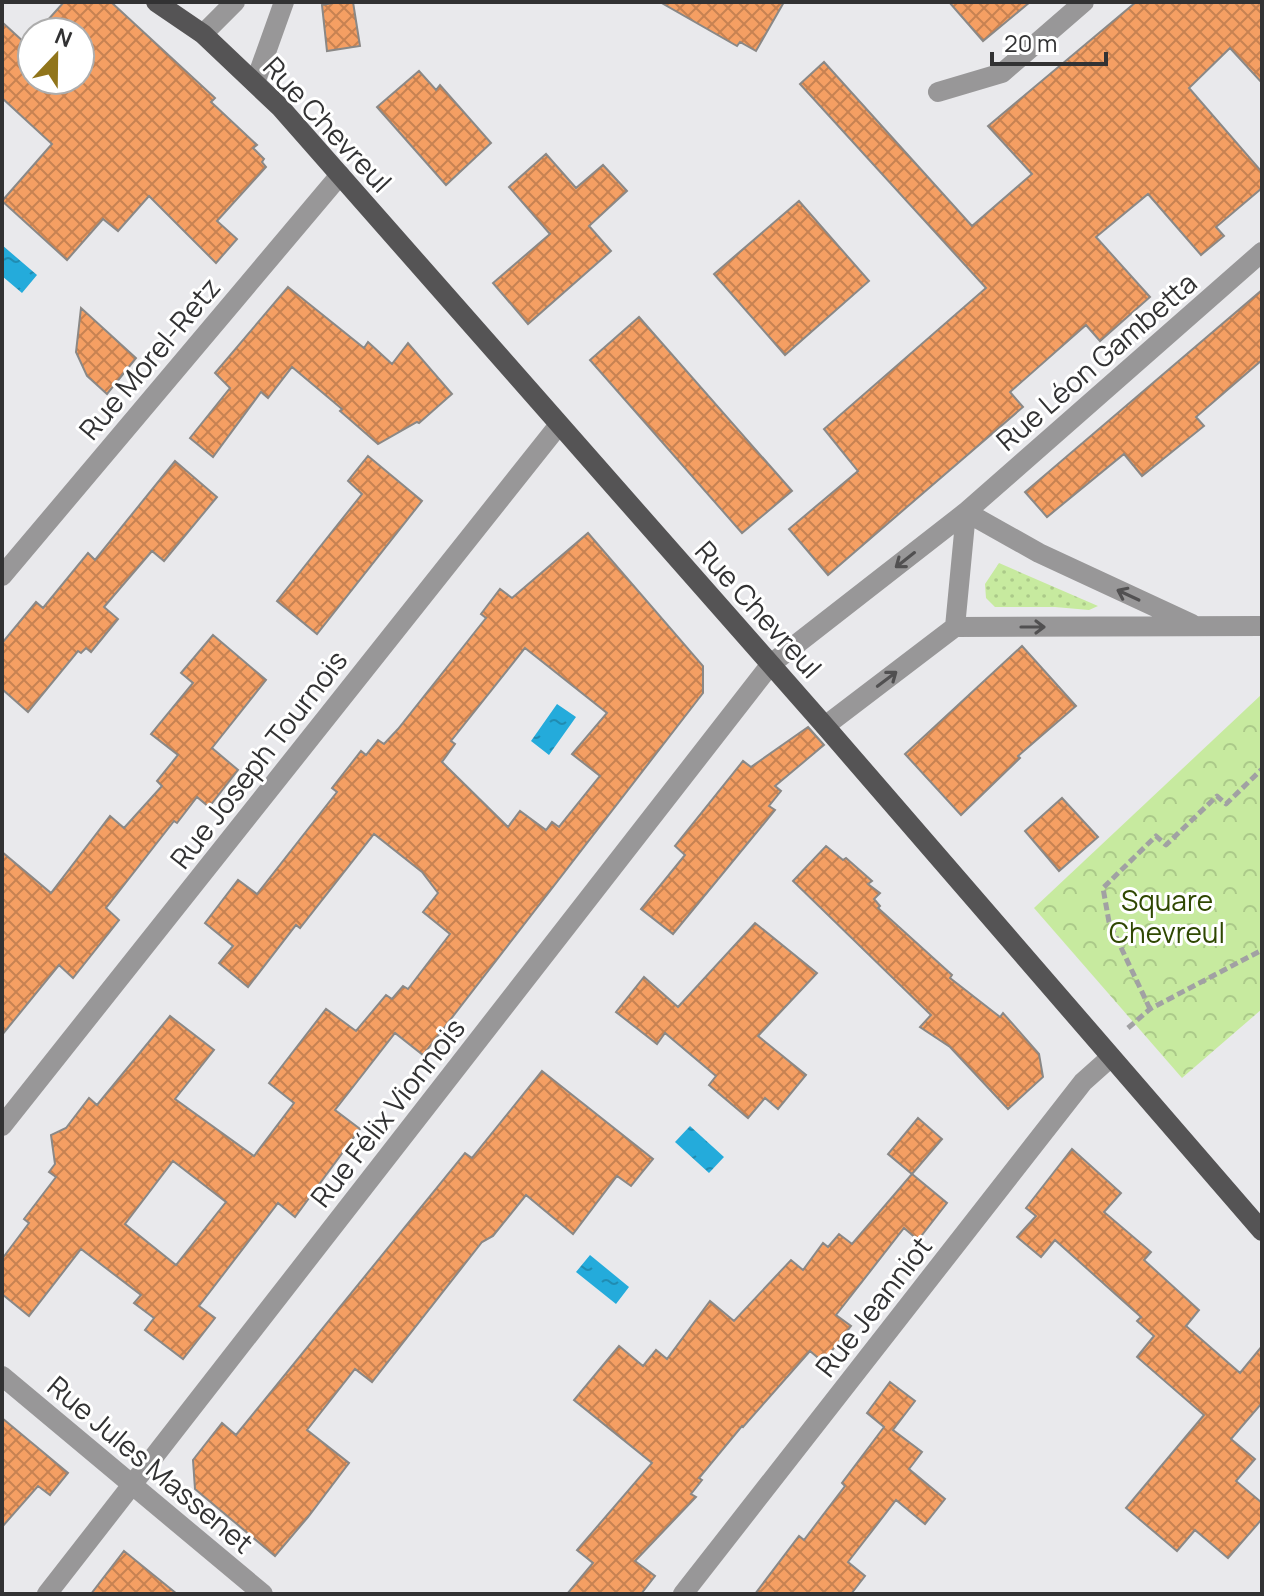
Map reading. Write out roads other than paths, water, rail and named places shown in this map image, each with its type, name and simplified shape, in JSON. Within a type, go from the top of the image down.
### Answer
[{"type":"main road","name":"Rue Chevreul","points":[[156,2],[203,34],[255,83],[340,175],[558,426],[771,664],[1262,1231]]},
{"type":"main road","name":"Rue Chevreul","points":[[180,2],[203,34]]},
{"type":"street","points":[[203,34],[235,2]]},
{"type":"street","points":[[255,83],[284,2]]},
{"type":"street","points":[[938,92],[1002,73],[1084,2]]},
{"type":"street","name":"Rue Morel-Retz","points":[[2,576],[340,175]]},
{"type":"street","name":"Rue Léon Gambetta","points":[[771,664],[966,512],[1262,252]]},
{"type":"street","name":"Rue Joseph Tournois","points":[[2,1126],[558,426]]},
{"type":"street","points":[[955,627],[966,512],[1039,553],[1199,627]]},
{"type":"street","points":[[825,726],[955,627],[1262,626]]},
{"type":"street","name":"Rue Félix Vionnois","points":[[47,1594],[771,664]]},
{"type":"street","name":"Rue Jeanniot","points":[[683,1594],[1083,1082],[1111,1057]]},
{"type":"street","name":"Rue Jules Massenet","points":[[2,1376],[263,1594]]},
{"type":"water","points":[[2,245],[37,275],[22,293],[2,276]]},
{"type":"water","points":[[557,704],[576,717],[549,755],[531,741]]},
{"type":"water","points":[[690,1126],[724,1157],[709,1173],[675,1142]]},
{"type":"water","points":[[590,1255],[629,1287],[616,1304],[576,1272]]},
{"type":"park label","name":"Square Chevreul","points":[[1167,916]]}]
